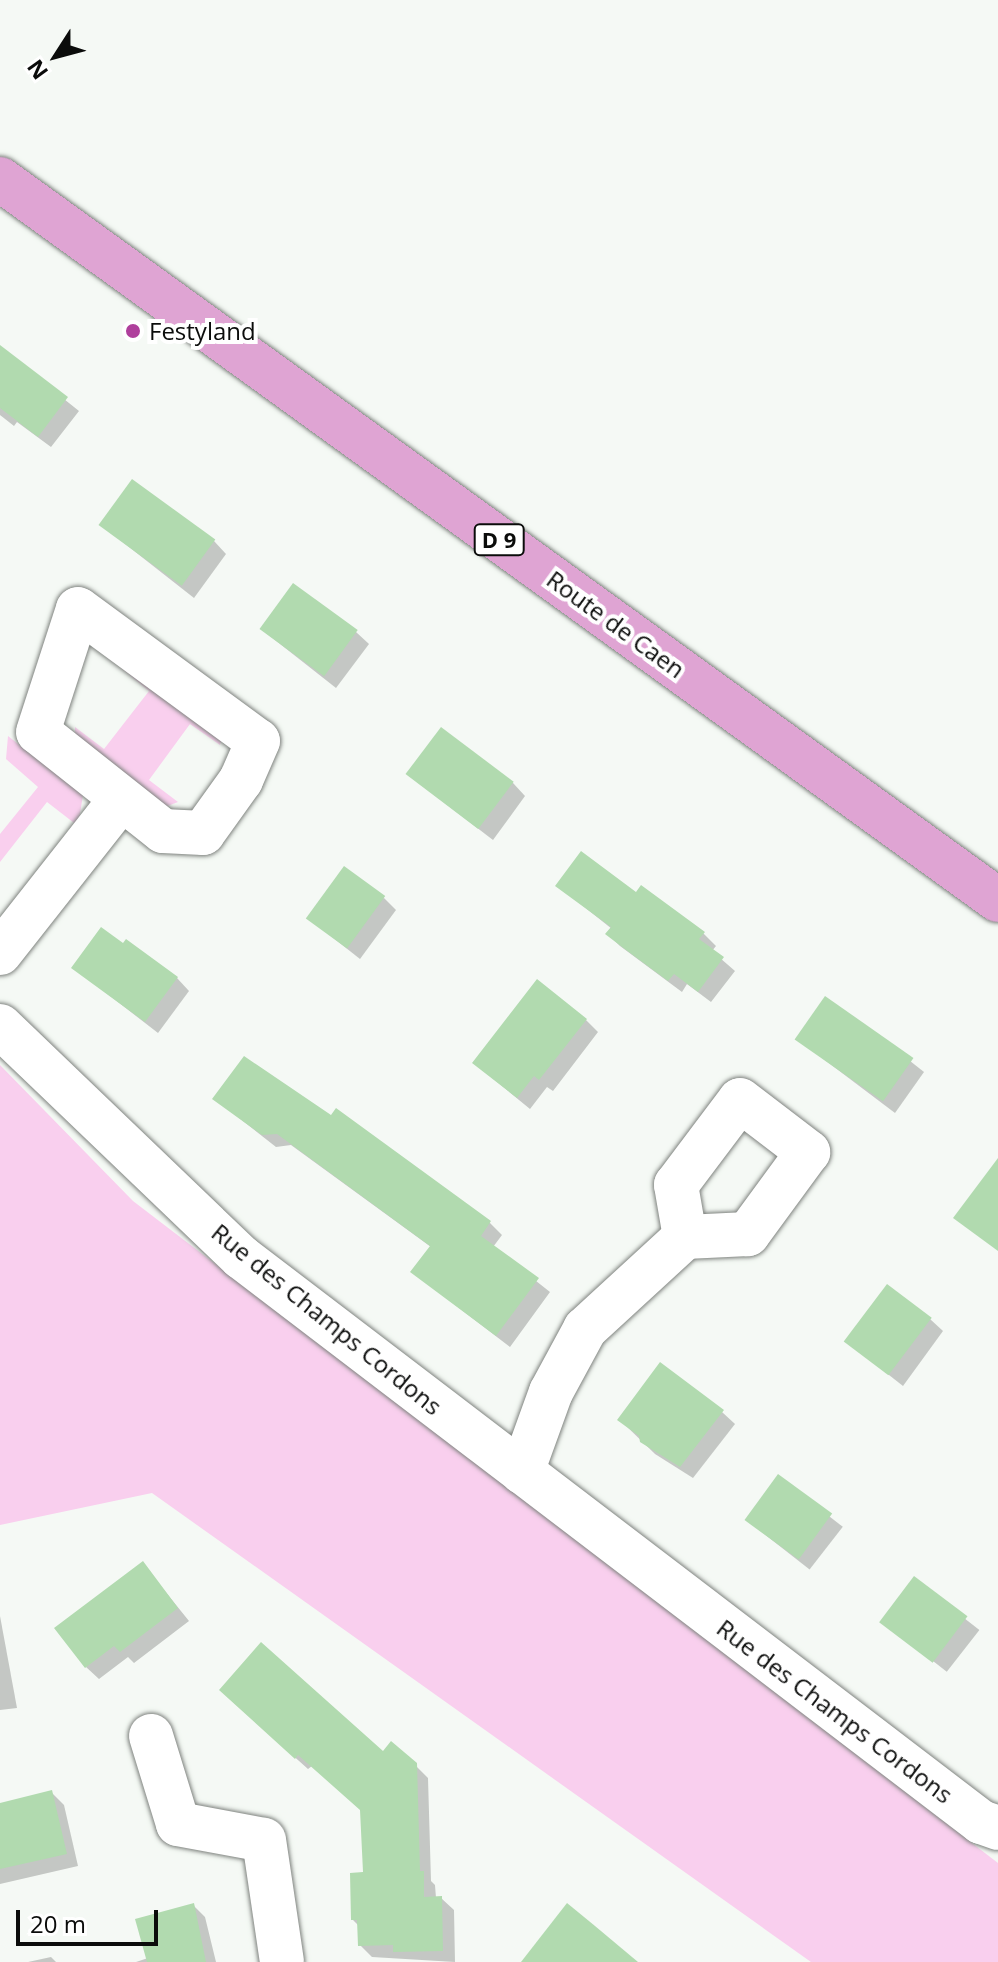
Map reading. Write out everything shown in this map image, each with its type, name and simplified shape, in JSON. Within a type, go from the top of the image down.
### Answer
[{"type":"main road","name":"Route de Caen","points":[[0,179],[998,900]]},
{"type":"street","points":[[78,609],[258,741],[241,780],[203,833],[163,831],[121,799],[38,732],[78,609]]},
{"type":"street","points":[[0,953],[121,799]]},
{"type":"street","name":"Rue des Champs Cordons","points":[[0,1026],[241,1257],[981,1822],[998,1828]]},
{"type":"street","points":[[522,1472],[551,1392],[585,1329],[685,1237]]},
{"type":"street","points":[[151,1736],[178,1824],[264,1840],[282,1962]]},
{"type":"shaded area","points":[[123,662],[222,738],[220,745],[190,724],[149,780],[178,802],[165,807],[75,734],[75,727],[104,749],[149,691],[121,668]]},
{"type":"shaded area","points":[[8,736],[83,795],[78,826],[47,802],[0,862],[0,834],[38,787],[6,759]]},
{"type":"shaded area","points":[[0,1065],[133,1201],[998,1863],[998,1962],[811,1962],[152,1493],[0,1525]]},
{"type":"building","points":[[0,345],[68,397],[38,437],[0,408]]},
{"type":"building","points":[[132,479],[215,540],[182,586],[98,525]]},
{"type":"building","points":[[293,583],[358,630],[324,676],[259,629]]},
{"type":"building","points":[[441,727],[514,782],[478,829],[405,774]]},
{"type":"building","points":[[581,851],[636,892],[641,885],[705,932],[699,939],[724,957],[698,992],[674,974],[668,981],[626,950],[605,934],[611,927],[555,886]]},
{"type":"building","points":[[344,866],[385,896],[347,949],[306,919]]},
{"type":"building","points":[[101,927],[123,943],[126,939],[178,977],[145,1022],[71,968]]},
{"type":"building","points":[[537,979],[587,1019],[539,1080],[534,1076],[517,1098],[472,1063]]},
{"type":"building","points":[[825,996],[913,1058],[883,1101],[795,1039]]},
{"type":"building","points":[[244,1056],[331,1115],[336,1108],[491,1221],[481,1236],[539,1278],[496,1336],[410,1272],[430,1246],[277,1134],[262,1135],[212,1099]]},
{"type":"building","points":[[998,1158],[998,1251],[953,1218]]},
{"type":"building","points":[[887,1284],[932,1318],[888,1375],[844,1342]]},
{"type":"building","points":[[660,1362],[724,1410],[680,1467],[640,1442],[639,1436],[617,1420]]},
{"type":"building","points":[[778,1474],[832,1513],[799,1559],[744,1520]]},
{"type":"building","points":[[143,1561],[178,1608],[120,1652],[114,1646],[85,1668],[54,1628]]},
{"type":"building","points":[[914,1576],[968,1616],[933,1663],[879,1622]]},
{"type":"building","points":[[261,1642],[383,1751],[391,1741],[417,1763],[420,1871],[424,1871],[424,1897],[442,1896],[443,1951],[393,1952],[393,1945],[358,1946],[357,1920],[351,1920],[350,1873],[363,1872],[360,1810],[298,1755],[295,1759],[219,1690]]},
{"type":"building","points":[[52,1790],[67,1854],[0,1869],[0,1803]]},
{"type":"building","points":[[194,1903],[206,1962],[147,1962],[135,1919]]},
{"type":"building","points":[[567,1903],[595,1926],[638,1962],[521,1962]]},
{"type":"place","name":"Festyland","points":[[133,331]]}]
